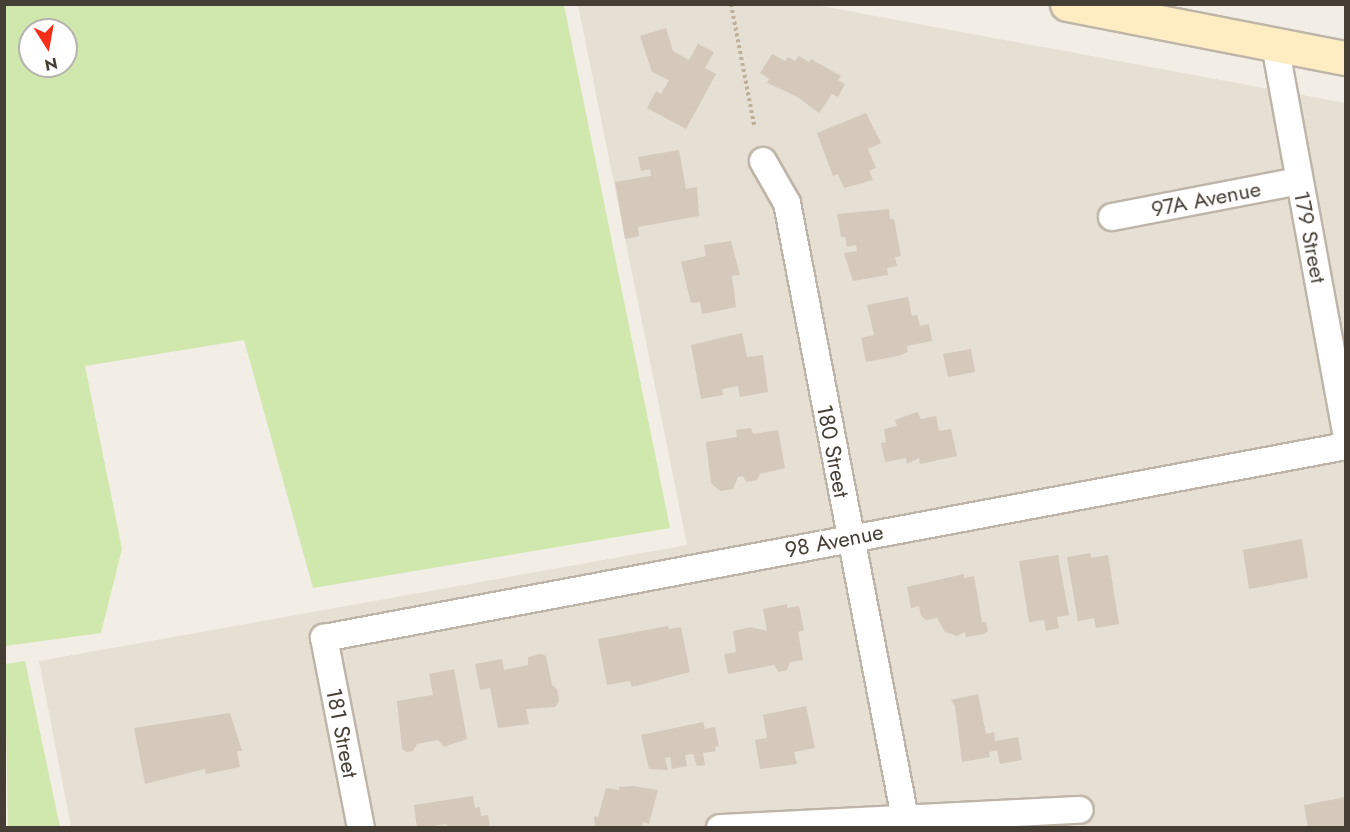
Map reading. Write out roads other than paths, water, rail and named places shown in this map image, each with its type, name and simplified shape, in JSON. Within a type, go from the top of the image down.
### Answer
[{"type":"street","points":[[1067,4],[1346,58]]},
{"type":"street","name":"179 Street","points":[[1275,45],[1346,430]]},
{"type":"street","name":"180 Street","points":[[763,160],[787,203],[905,818]]},
{"type":"street","name":"97A Avenue","points":[[1112,217],[1299,181]]},
{"type":"street","name":"98 Avenue","points":[[324,638],[1346,446]]},
{"type":"street","name":"181 Street","points":[[324,638],[361,828]]},
{"type":"street","points":[[720,827],[1080,810]]}]
